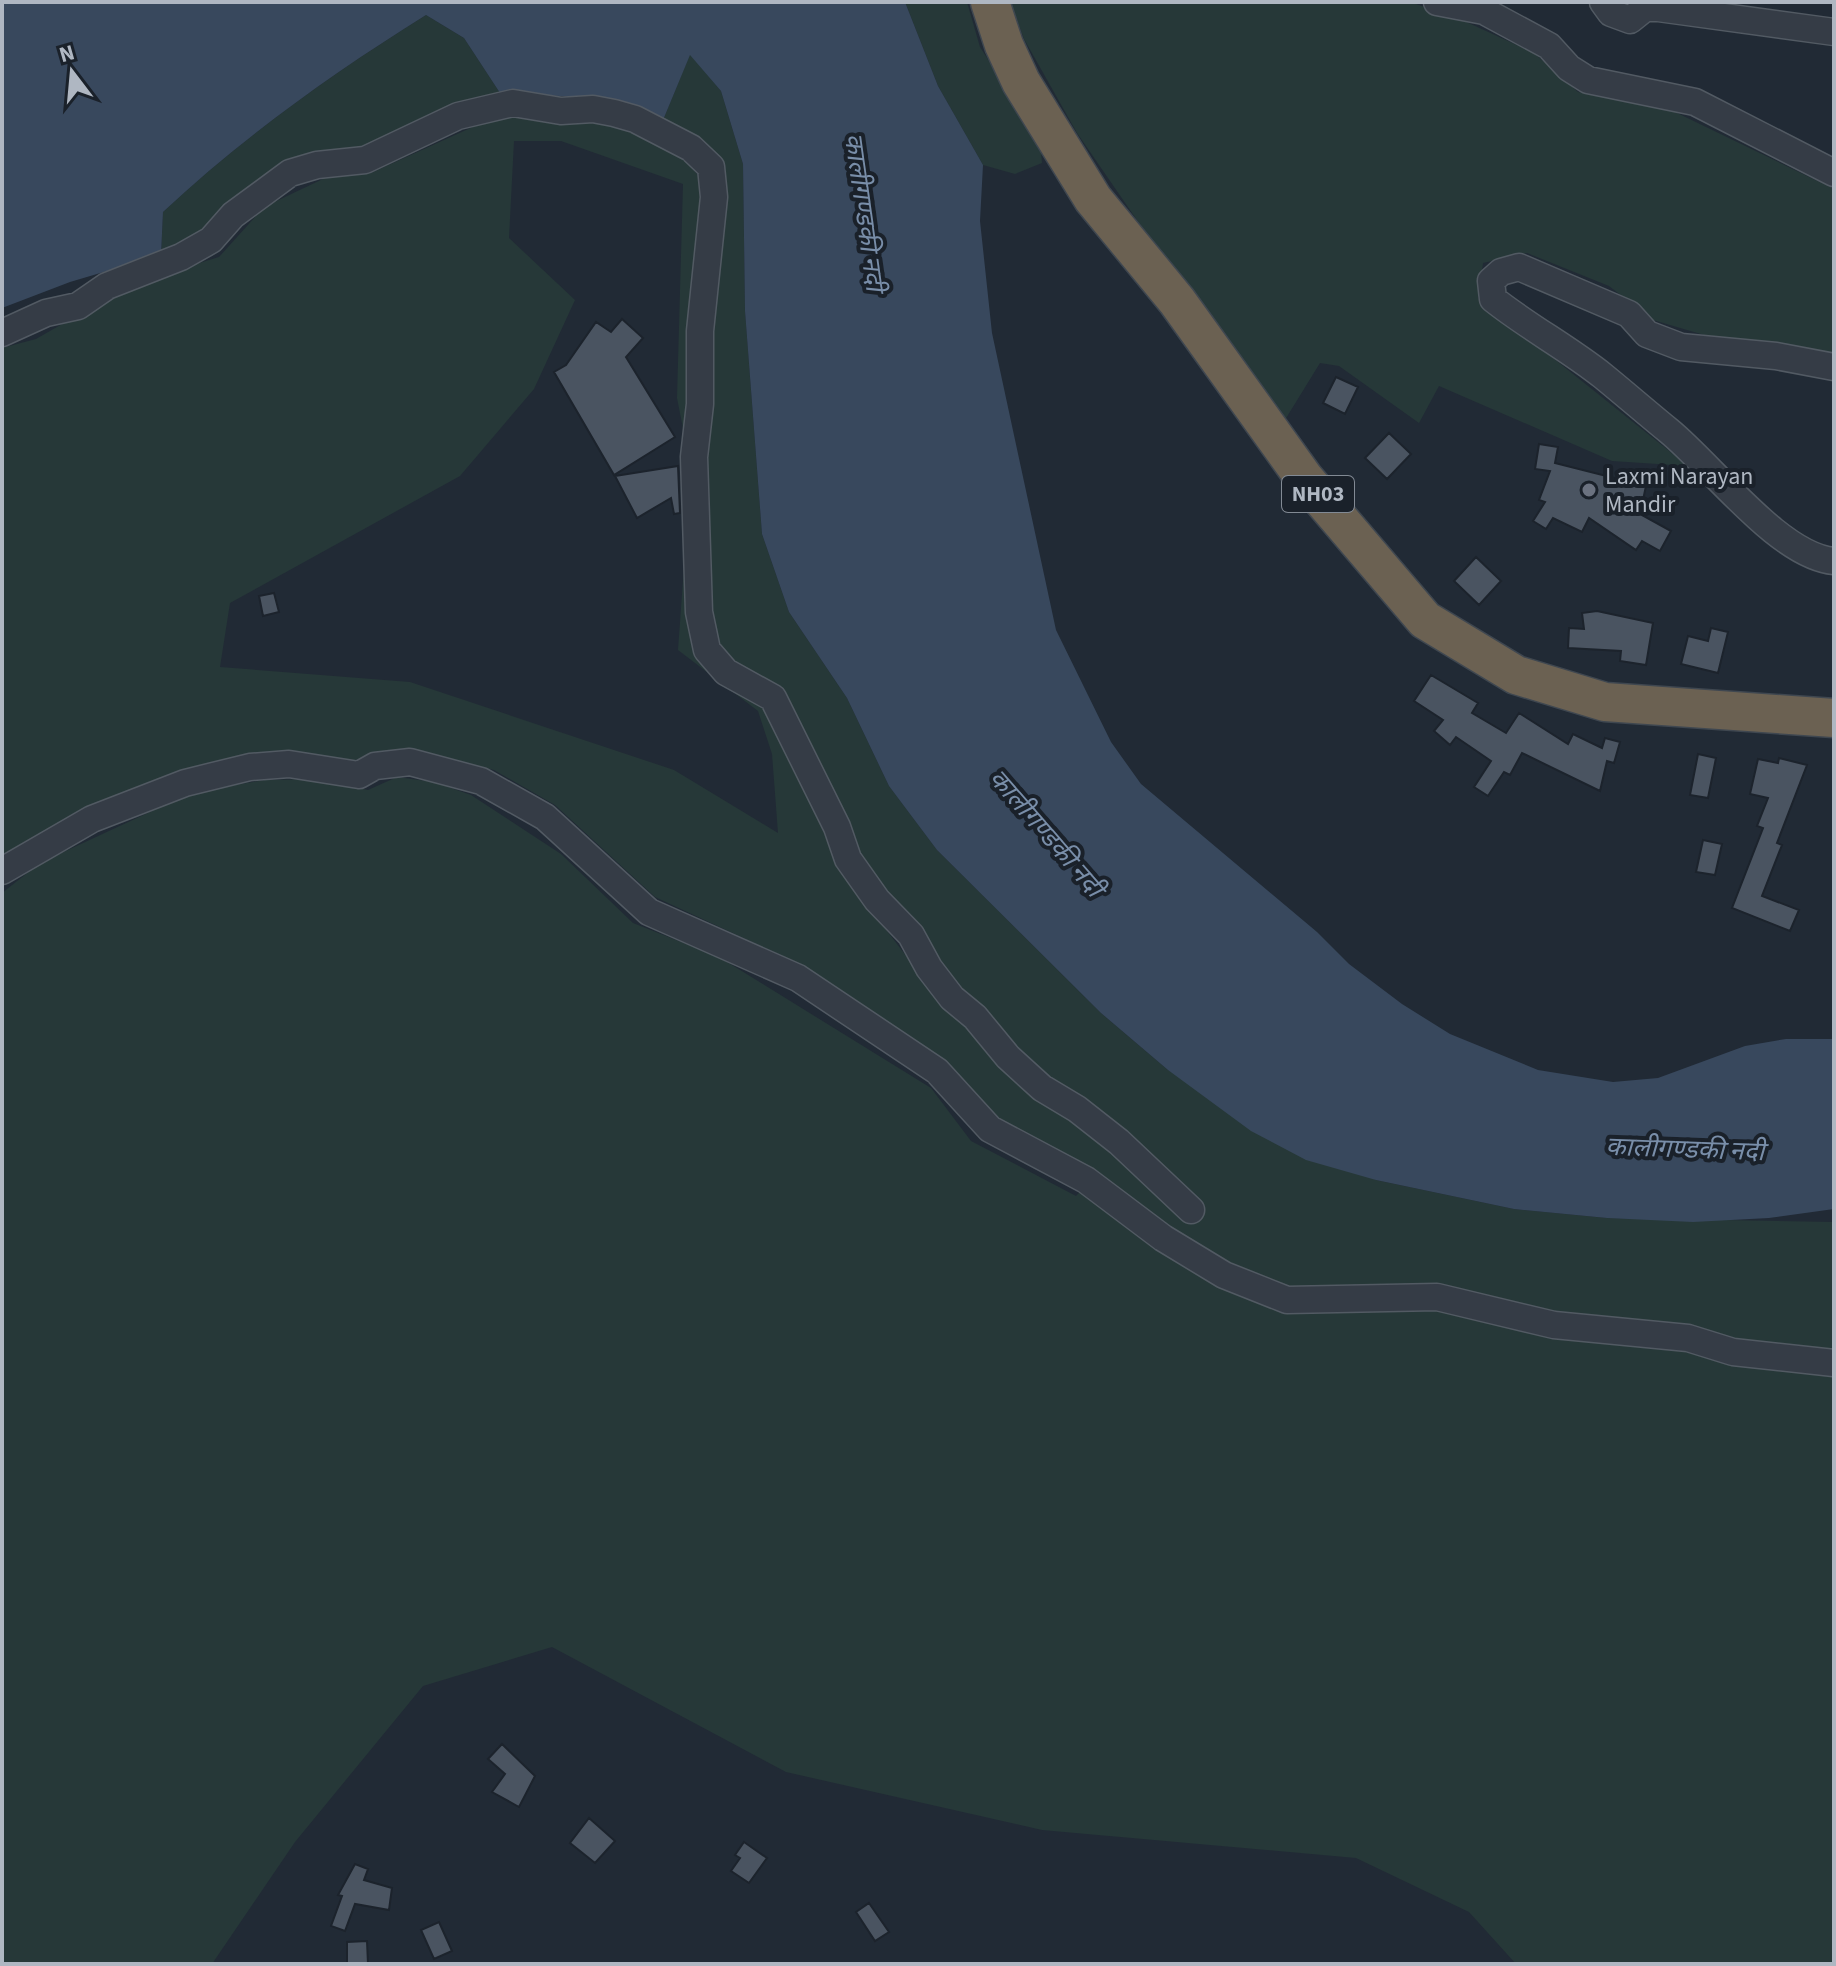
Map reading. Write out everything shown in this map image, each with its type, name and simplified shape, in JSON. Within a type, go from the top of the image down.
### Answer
[{"type":"highway","name":"NH03","points":[[990,2],[1004,45],[1021,82],[1093,199],[1177,301],[1304,478],[1425,620],[1516,675],[1605,702],[1834,718]]},
{"type":"street","points":[[1437,2],[1484,11],[1549,46],[1569,68],[1588,80],[1695,102],[1834,173]]},
{"type":"street","points":[[1603,2],[1611,13],[1630,20],[1645,8],[1658,8],[1834,32]]},
{"type":"street","points":[[2,333],[46,313],[78,306],[107,286],[201,246],[254,197],[290,173],[317,165],[365,160],[458,116],[513,103],[561,111],[593,109],[635,119],[691,148],[711,167],[714,197],[700,331],[700,404],[694,457],[699,612],[707,650],[726,672],[773,698],[837,827],[848,859],[877,900],[911,935],[929,968],[952,998],[975,1017],[1008,1057],[1042,1088],[1077,1109],[1119,1142],[1191,1210]]},
{"type":"street","points":[[1834,367],[1776,356],[1681,347],[1647,334],[1629,314],[1615,307],[1519,267],[1501,272],[1491,281],[1493,299],[1517,319],[1560,344],[1668,431],[1775,534],[1811,556],[1834,561]]},
{"type":"street","points":[[2,871],[92,819],[185,783],[250,767],[289,764],[359,775],[375,766],[410,762],[481,781],[545,817],[605,876],[649,912],[798,978],[937,1071],[990,1129],[1086,1180],[1163,1238],[1224,1275],[1287,1300],[1437,1297],[1554,1325],[1688,1338],[1733,1352],[1834,1363]]},
{"type":"shaded area","points":[[905,2],[967,2],[980,47],[1040,140],[1042,163],[1015,174],[983,165],[938,86]]},
{"type":"shaded area","points":[[1010,2],[1410,2],[1462,20],[1534,53],[1578,92],[1675,112],[1834,189],[1834,358],[1711,337],[1653,320],[1609,286],[1527,253],[1483,263],[1478,298],[1688,466],[1612,461],[1439,386],[1419,423],[1339,366],[1320,363],[1280,428],[1077,133],[1024,39]]},
{"type":"shaded area","points":[[426,15],[464,38],[500,93],[486,102],[345,156],[201,239],[161,255],[163,212],[193,184],[290,107]]},
{"type":"shaded area","points":[[690,54],[721,91],[743,164],[745,311],[762,534],[789,612],[847,698],[889,786],[937,850],[1101,1013],[1168,1070],[1376,1180],[1514,1209],[1607,1218],[1834,1222],[1834,1964],[1516,1964],[1469,1912],[1356,1858],[1042,1830],[786,1772],[552,1647],[423,1686],[295,1842],[212,1964],[2,1964],[2,893],[40,863],[193,792],[265,780],[319,779],[368,790],[397,777],[434,782],[471,795],[561,854],[633,923],[719,957],[931,1088],[971,1141],[1076,1196],[1094,1178],[998,1125],[949,1066],[806,967],[655,897],[555,805],[494,770],[406,748],[350,761],[177,774],[92,805],[2,861],[2,348],[36,339],[134,283],[219,257],[264,207],[325,178],[371,173],[497,116],[614,125],[681,155],[702,180],[697,274],[687,343],[703,653],[769,704],[839,868],[923,978],[1116,1156],[1049,1080],[946,976],[860,863],[802,735],[721,658],[706,614],[704,432],[719,169],[661,125]],"holes":[[[514,141],[561,141],[683,184],[677,398],[691,469],[678,650],[758,711],[772,754],[778,833],[674,770],[410,682],[220,667],[230,603],[460,476],[534,389],[575,300],[509,238]]]},
{"type":"water","name":"कालीगण्डकी नदी","points":[[2,2],[905,2],[938,86],[983,165],[980,221],[992,333],[1056,630],[1111,742],[1141,784],[1317,932],[1349,964],[1402,1004],[1450,1034],[1538,1070],[1613,1082],[1658,1078],[1745,1046],[1786,1039],[1834,1039],[1834,1209],[1769,1218],[1693,1222],[1607,1218],[1514,1209],[1376,1180],[1306,1160],[1251,1131],[1168,1070],[1101,1013],[937,850],[889,786],[847,698],[789,612],[762,534],[745,311],[743,164],[721,91],[690,55],[661,125],[601,98],[500,93],[464,38],[426,15],[290,107],[193,184],[163,212],[161,255],[70,282],[2,308]]},
{"type":"building","points":[[622,319],[643,338],[626,357],[675,437],[614,475],[554,372],[566,365],[596,322],[611,332]]},
{"type":"building","points":[[1336,377],[1358,387],[1345,414],[1323,403]]},
{"type":"building","points":[[1389,433],[1411,454],[1387,479],[1365,458]]},
{"type":"building","points":[[1539,444],[1558,447],[1555,463],[1646,486],[1640,514],[1671,531],[1660,551],[1642,541],[1636,550],[1589,518],[1582,532],[1553,518],[1546,529],[1533,521],[1545,502],[1539,500],[1550,471],[1535,469]]},
{"type":"building","points":[[678,466],[680,513],[674,514],[671,498],[637,518],[615,476]]},
{"type":"building","points":[[1476,557],[1501,581],[1479,605],[1454,581]]},
{"type":"building","points":[[274,593],[279,612],[263,616],[259,596]]},
{"type":"building","points":[[1597,611],[1653,623],[1646,665],[1620,661],[1621,651],[1568,648],[1569,628],[1584,629],[1582,613]]},
{"type":"building","points":[[1711,628],[1728,632],[1718,673],[1681,664],[1688,636],[1708,641]]},
{"type":"building","points":[[1431,675],[1478,703],[1472,713],[1506,733],[1519,713],[1568,744],[1573,734],[1602,748],[1605,738],[1620,742],[1614,763],[1607,761],[1600,791],[1522,753],[1510,775],[1504,772],[1488,796],[1474,787],[1491,761],[1456,737],[1450,745],[1434,731],[1443,720],[1414,701]]},
{"type":"building","points":[[1698,754],[1716,758],[1708,798],[1690,795]]},
{"type":"building","points":[[1779,758],[1807,765],[1777,843],[1782,845],[1762,896],[1799,910],[1790,931],[1732,908],[1763,828],[1757,826],[1768,798],[1750,794],[1758,759],[1778,763]]},
{"type":"building","points":[[1703,840],[1722,844],[1715,875],[1696,872]]},
{"type":"building","points":[[502,1744],[535,1776],[519,1807],[492,1792],[505,1774],[488,1759]]},
{"type":"building","points":[[589,1818],[615,1841],[595,1863],[570,1843]]},
{"type":"building","points":[[744,1842],[767,1858],[749,1883],[731,1871],[740,1858],[735,1855]]},
{"type":"building","points":[[355,1864],[368,1869],[364,1880],[392,1888],[389,1910],[355,1904],[345,1931],[331,1926],[342,1896],[338,1895]]},
{"type":"building","points":[[869,1903],[889,1932],[875,1941],[856,1912]]},
{"type":"building","points":[[439,1922],[452,1951],[434,1959],[421,1930]]},
{"type":"building","points":[[367,1941],[368,1964],[347,1964],[347,1942]]},
{"type":"place","name":"Laxmi Narayan Mandir","points":[[1589,490]]}]
